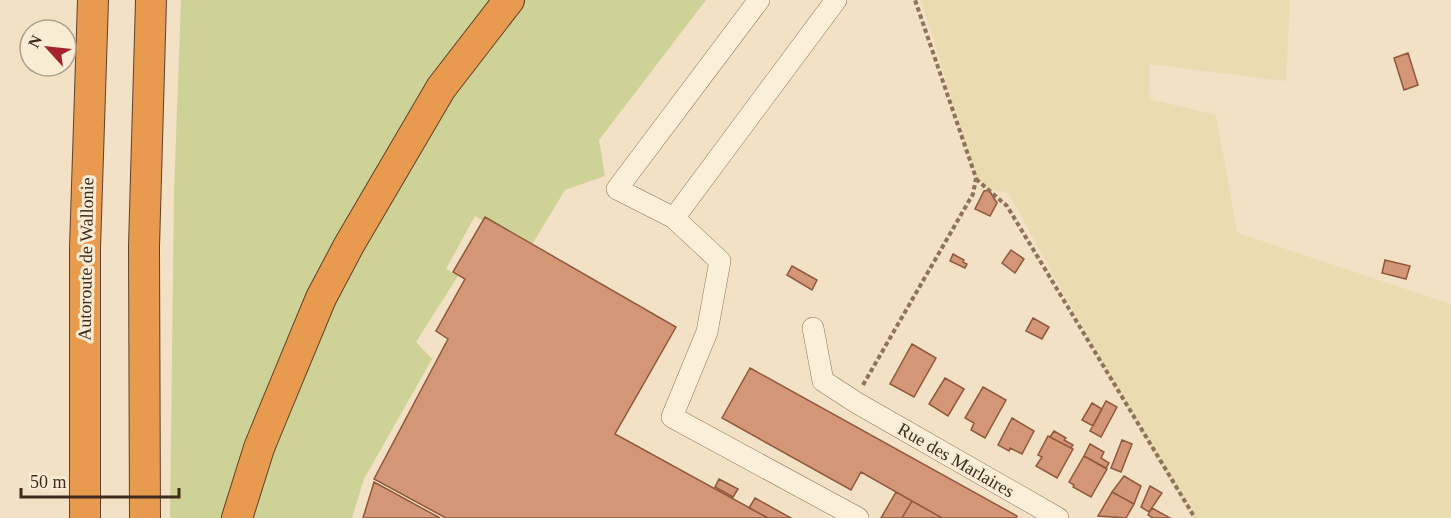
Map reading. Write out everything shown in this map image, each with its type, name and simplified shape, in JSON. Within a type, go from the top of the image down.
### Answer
[{"type":"highway","name":"Autoroute de Wallonie","points":[[85,518],[85,248],[93,0]]},
{"type":"highway","points":[[145,518],[144,248],[151,0]]},
{"type":"highway","points":[[237,518],[259,448],[321,298],[349,245],[441,88],[509,0]]},
{"type":"street","points":[[759,0],[617,189],[674,218],[720,261],[706,332],[672,417],[858,518]]},
{"type":"street","points":[[674,218],[836,0]]},
{"type":"street","name":"Rue des Marlaires","points":[[813,328],[823,381],[1058,518]]},
{"type":"path","points":[[915,0],[976,178],[1007,206],[1195,518]]},
{"type":"path","points":[[854,401],[973,194],[976,178]]},
{"type":"shaded area","points":[[921,0],[1290,0],[1286,81],[1150,64],[1149,99],[1216,115],[1237,231],[1241,234],[1451,304],[1451,518],[1192,518],[1103,365],[1009,194],[986,188],[976,178]]},
{"type":"green space","points":[[181,0],[495,0],[446,62],[228,518],[170,518],[174,192]]},
{"type":"green space","points":[[514,0],[706,0],[599,140],[605,176],[565,190],[530,248],[475,216],[446,269],[458,276],[416,342],[432,359],[364,479],[352,518],[246,518],[339,264]]},
{"type":"building","points":[[1408,53],[1418,85],[1404,90],[1394,58]]},
{"type":"building","points":[[989,190],[997,203],[990,216],[975,209],[984,191]]},
{"type":"building","points":[[485,217],[676,327],[615,434],[768,518],[446,518],[374,479],[448,339],[436,331],[465,279],[453,272]]},
{"type":"building","points":[[1011,250],[1024,259],[1015,273],[1002,263]]},
{"type":"building","points":[[953,254],[964,260],[963,262],[967,264],[965,268],[950,261]]},
{"type":"building","points":[[1385,260],[1410,266],[1406,279],[1382,273]]},
{"type":"building","points":[[792,266],[817,280],[812,290],[787,275]]},
{"type":"building","points":[[1033,318],[1049,327],[1042,339],[1026,331]]},
{"type":"building","points":[[912,344],[936,358],[914,397],[890,384]]},
{"type":"building","points":[[750,368],[1017,516],[1016,518],[942,518],[861,472],[851,490],[722,418]]},
{"type":"building","points":[[945,378],[964,389],[948,416],[929,404]]},
{"type":"building","points":[[983,387],[1006,400],[985,438],[971,430],[974,423],[965,418]]},
{"type":"building","points":[[1106,401],[1117,407],[1101,437],[1090,431]]},
{"type":"building","points":[[1092,403],[1102,409],[1093,426],[1082,420]]},
{"type":"building","points":[[1012,418],[1034,431],[1022,454],[998,445]]},
{"type":"building","points":[[1054,431],[1073,445],[1071,448],[1050,437]]},
{"type":"building","points":[[1048,436],[1073,449],[1057,478],[1036,466],[1042,457],[1038,455]]},
{"type":"building","points":[[1122,440],[1132,444],[1121,472],[1111,468]]},
{"type":"building","points":[[1090,444],[1104,452],[1101,458],[1109,463],[1106,468],[1084,456]]},
{"type":"building","points":[[1084,456],[1107,469],[1091,497],[1073,487],[1074,485],[1069,482]]},
{"type":"building","points":[[1124,476],[1141,486],[1134,504],[1112,492]]},
{"type":"building","points":[[719,479],[738,489],[733,497],[715,487]]},
{"type":"building","points":[[374,482],[440,518],[363,518]]},
{"type":"building","points":[[1150,486],[1162,493],[1149,512],[1141,507]]},
{"type":"building","points":[[896,492],[912,501],[902,518],[881,518]]},
{"type":"building","points":[[1112,492],[1134,504],[1126,518],[1098,516]]},
{"type":"building","points":[[755,498],[791,518],[768,518],[749,508]]},
{"type":"building","points":[[912,501],[942,518],[902,518]]},
{"type":"building","points":[[1152,508],[1170,518],[1153,518],[1148,515]]}]
